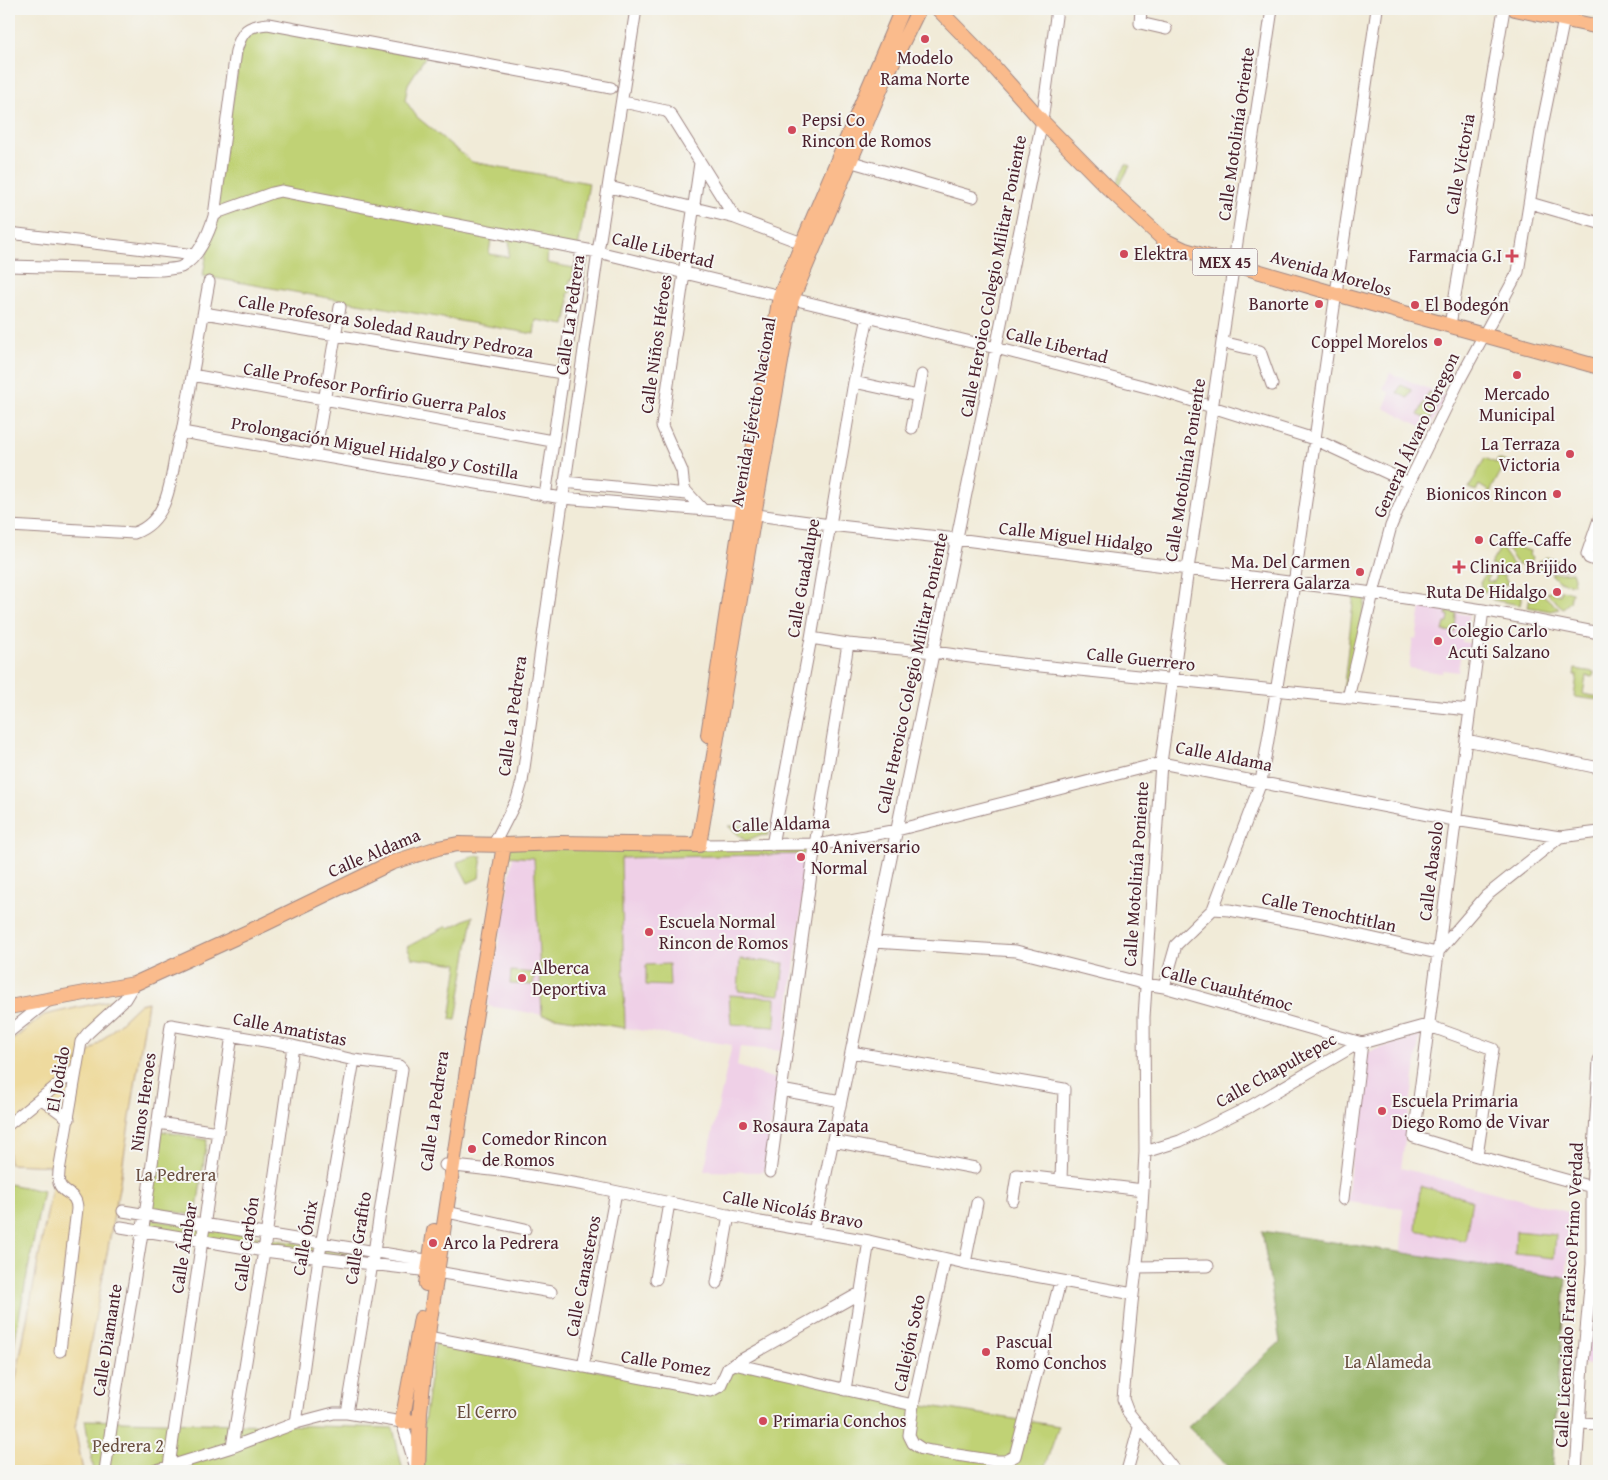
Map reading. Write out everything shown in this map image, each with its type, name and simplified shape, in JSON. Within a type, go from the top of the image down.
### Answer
[{"type":"main road","name":"Avenida Ejército Nacional","points":[[786,298],[881,71],[902,9]]},
{"type":"main road","name":"Avenida Ejército Nacional","points":[[881,71],[919,9]]},
{"type":"main road","name":"Avenida Morelos","points":[[938,9],[1107,187],[1164,240],[1185,250],[1234,265],[1599,368]]},
{"type":"main road","points":[[1515,9],[1564,14],[1599,26]]},
{"type":"main road","name":"Avenida Ejército Nacional","points":[[695,845],[748,514],[786,298],[802,243],[844,160]]},
{"type":"main road","name":"Calle Aldama","points":[[9,1007],[134,984],[407,857],[438,848],[456,845],[560,843],[695,845]]},
{"type":"main road","name":"Calle La Pedrera","points":[[417,1471],[434,1266],[499,845]]},
{"type":"main road","name":"Calle La Pedrera","points":[[402,1422],[418,1336],[446,1212],[449,1165]]},
{"type":"main road","points":[[402,1422],[420,1422]]},
{"type":"street","name":"Calle La Pedrera","points":[[499,845],[522,782],[564,482],[636,9]]},
{"type":"street","name":"Calle Heroico Colegio Militar Poniente","points":[[814,1232],[1042,120],[1057,9]]},
{"type":"street","points":[[1141,9],[1140,23],[1166,29]]},
{"type":"street","name":"Calle Motolinía Oriente","points":[[1234,265],[1272,9]]},
{"type":"street","points":[[1164,987],[1176,945],[1213,909],[1261,782],[1294,584],[1377,9]]},
{"type":"street","name":"Calle Victoria","points":[[1450,325],[1504,9]]},
{"type":"street","name":"General Álvaro Obregon","points":[[1348,698],[1391,526],[1409,483],[1518,272],[1564,14]]},
{"type":"street","points":[[9,266],[161,270],[181,267],[194,255],[207,237],[214,216],[239,38],[254,25],[268,24],[611,88]]},
{"type":"street","points":[[622,102],[666,112],[674,118],[735,218]]},
{"type":"street","points":[[844,160],[973,197]]},
{"type":"street","name":"Calle Niños Héroes","points":[[687,494],[682,484],[682,471],[662,426],[700,163]]},
{"type":"street","points":[[609,188],[735,218],[802,243]]},
{"type":"street","name":"Calle Libertad","points":[[214,216],[219,212],[281,191],[598,252],[996,348],[1158,390],[1314,439],[1409,483]]},
{"type":"street","points":[[1530,203],[1599,222]]},
{"type":"street","points":[[9,233],[194,255]]},
{"type":"street","points":[[545,496],[582,249]]},
{"type":"street","name":"Calle Motolinía Poniente","points":[[1175,1471],[1128,1412],[1124,1399],[1143,1190],[1144,1017],[1160,763],[1234,265]]},
{"type":"street","points":[[9,526],[134,533],[150,525],[160,512],[166,498],[178,441],[182,432],[209,282]]},
{"type":"street","points":[[315,455],[340,306]]},
{"type":"street","name":"Calle Profesora Soledad Raudry Pedroza","points":[[204,313],[562,373]]},
{"type":"street","name":"Calle Guadalupe","points":[[772,845],[811,638],[854,382],[868,317]]},
{"type":"street","points":[[1222,342],[1260,351],[1272,386]]},
{"type":"street","name":"Calle Profesor Porfirio Guerra Palos","points":[[192,375],[552,441]]},
{"type":"street","points":[[912,428],[922,375]]},
{"type":"street","points":[[854,382],[918,396]]},
{"type":"street","name":"Prolongación Miguel Hidalgo y Costilla","points":[[182,432],[562,498]]},
{"type":"street","points":[[564,482],[687,494],[704,510]]},
{"type":"street","points":[[616,503],[621,488]]},
{"type":"street","points":[[562,498],[748,514]]},
{"type":"street","name":"Calle Miguel Hidalgo","points":[[748,514],[1373,593],[1483,610],[1599,633]]},
{"type":"street","points":[[1599,519],[1588,550],[1588,556],[1592,560],[1599,562]]},
{"type":"street","name":"Calle Abasolo","points":[[1477,1156],[1414,1137],[1483,610]]},
{"type":"street","name":"Calle Guerrero","points":[[811,638],[1021,664],[1469,710]]},
{"type":"street","points":[[770,1172],[815,845],[848,644]]},
{"type":"street","points":[[1466,740],[1599,768]]},
{"type":"street","name":"Calle Aldama","points":[[695,845],[815,845],[897,830],[1160,763],[1455,820],[1560,837],[1599,832]]},
{"type":"street","points":[[1437,953],[1486,896],[1560,837]]},
{"type":"street","name":"Calle Tenochtitlan","points":[[1213,909],[1229,910],[1322,927],[1437,953]]},
{"type":"street","name":"Calle Cuauhtémoc","points":[[874,942],[1016,951],[1164,987],[1362,1043]]},
{"type":"street","name":"El Jodido","points":[[60,1351],[77,1201],[74,1196],[62,1189],[59,1183],[59,1171],[76,1070],[82,1042],[88,1033],[125,999],[134,984]]},
{"type":"street","points":[[9,1032],[49,1000]]},
{"type":"street","name":"Calle Amatistas","points":[[171,1025],[293,1046],[354,1060],[402,1068]]},
{"type":"street","name":"Ninos Heroes","points":[[145,1214],[171,1025]]},
{"type":"street","points":[[1428,1025],[1493,1049],[1477,1156],[1592,1187]]},
{"type":"street","name":"Calle Chapultepec","points":[[1144,1152],[1180,1141],[1249,1107],[1354,1046],[1428,1025]]},
{"type":"street","name":"Calle Ámbar","points":[[169,1466],[232,1035]]},
{"type":"street","points":[[1343,1199],[1362,1043]]},
{"type":"street","name":"Calle Carbón","points":[[232,1447],[264,1251],[293,1046]]},
{"type":"street","points":[[851,1052],[1064,1089],[1061,1180]]},
{"type":"street","name":"Calle Ónix","points":[[296,1423],[321,1244],[354,1060]]},
{"type":"street","name":"Calle Licenciado Francisco Primo Verdad","points":[[1576,1471],[1583,1364],[1596,1264],[1592,1187],[1599,1060]]},
{"type":"street","name":"Calle Grafito","points":[[347,1413],[402,1068]]},
{"type":"street","points":[[9,1124],[76,1070]]},
{"type":"street","points":[[781,1090],[841,1101]]},
{"type":"street","points":[[42,1099],[69,1119]]},
{"type":"street","points":[[158,1124],[218,1132]]},
{"type":"street","points":[[833,1141],[975,1168]]},
{"type":"street","name":"Calle Nicolás Bravo","points":[[449,1165],[585,1185],[729,1216],[869,1241],[965,1264],[1133,1294]]},
{"type":"street","points":[[1013,1200],[1017,1176],[1143,1190]]},
{"type":"street","name":"Calle Canasteros","points":[[583,1367],[616,1192]]},
{"type":"street","points":[[656,1279],[669,1203]]},
{"type":"street","points":[[965,1264],[977,1203]]},
{"type":"street","points":[[123,1211],[374,1252],[552,1292]]},
{"type":"street","points":[[446,1212],[525,1229]]},
{"type":"street","name":"Calle Diamante","points":[[105,1471],[145,1214]]},
{"type":"street","points":[[716,1283],[729,1216]]},
{"type":"street","points":[[120,1227],[264,1251],[372,1264],[434,1266]]},
{"type":"street","points":[[845,1390],[869,1241]]},
{"type":"street","name":"Callejón Soto","points":[[945,1260],[913,1405],[909,1435],[913,1443],[922,1449],[931,1451],[996,1461],[1005,1461],[1015,1456],[1060,1282]]},
{"type":"street","points":[[1136,1267],[1208,1266]]},
{"type":"street","points":[[734,1364],[860,1293]]},
{"type":"street","name":"Calle Pomez","points":[[428,1337],[711,1391],[720,1386],[728,1368],[734,1364],[913,1405]]},
{"type":"street","points":[[154,1471],[232,1447],[296,1423],[334,1413],[347,1413],[402,1422],[417,1471]]},
{"type":"street","points":[[1580,1423],[1599,1424]]},
{"type":"street","points":[[1127,1471],[1140,1428]]},
{"type":"shaded area","points":[[1390,373],[1446,396],[1429,430],[1384,408],[1390,393],[1383,389]]},
{"type":"shaded area","name":"Colegio Carlo Acuti Salzano","points":[[1421,607],[1469,615],[1468,623],[1465,623],[1462,642],[1473,644],[1472,652],[1461,651],[1458,672],[1443,670],[1442,673],[1409,668],[1413,638],[1416,639]]},
{"type":"shaded area","name":"Escuela Normal Rincon de Romos","points":[[809,854],[783,1051],[740,1047],[737,1066],[778,1080],[764,1172],[704,1171],[732,1045],[488,1006],[513,856],[534,858]]},
{"type":"shaded area","name":"Escuela Primaria Diego Romo de Vivar","points":[[1420,1035],[1401,1168],[1572,1213],[1566,1278],[1401,1253],[1403,1208],[1347,1202],[1362,1054]]},
{"type":"shaded area","points":[[1590,1338],[1599,1338],[1599,1366],[1583,1364]]},
{"type":"green space","points":[[262,29],[426,56],[408,84],[405,100],[417,117],[472,162],[589,183],[577,254],[548,250],[547,263],[574,268],[569,285],[571,286],[570,293],[568,293],[569,304],[565,325],[536,320],[534,334],[203,276],[240,56],[246,39],[252,33]],"holes":[[[491,239],[510,242],[508,257],[489,254]]]},
{"type":"green space","points":[[1126,164],[1130,166],[1118,188],[1115,185]]},
{"type":"green space","points":[[1401,385],[1412,390],[1408,398],[1397,393]]},
{"type":"green space","points":[[1429,392],[1441,397],[1430,420],[1418,415]]},
{"type":"green space","points":[[1485,458],[1496,463],[1498,459],[1506,462],[1490,492],[1479,485],[1476,491],[1469,488]]},
{"type":"green space","points":[[1510,545],[1530,551],[1529,555],[1532,558],[1530,566],[1518,565],[1505,546]]},
{"type":"green space","points":[[1501,547],[1514,566],[1506,569],[1490,565]]},
{"type":"green space","points":[[1546,557],[1566,563],[1571,568],[1547,572],[1537,567],[1539,561]]},
{"type":"green space","points":[[1487,571],[1490,571],[1487,581],[1494,582],[1496,574],[1504,576],[1508,584],[1483,592],[1480,583]]},
{"type":"green space","points":[[1572,572],[1573,584],[1558,581],[1551,574]]},
{"type":"green space","points":[[1513,587],[1523,591],[1520,605],[1493,600],[1487,595]]},
{"type":"green space","points":[[1561,590],[1572,592],[1570,602],[1563,608],[1546,593],[1554,591],[1553,593],[1560,595]]},
{"type":"green space","points":[[1541,593],[1559,609],[1551,611],[1528,607],[1531,594]]},
{"type":"green space","points":[[1354,594],[1366,596],[1348,694],[1343,694]]},
{"type":"green space","points":[[1447,611],[1456,613],[1455,632],[1443,631],[1445,623],[1448,623],[1449,615],[1446,615]]},
{"type":"green space","points":[[1575,669],[1594,672],[1593,677],[1586,676],[1583,694],[1599,697],[1599,700],[1574,697],[1577,675],[1574,675]]},
{"type":"green space","points":[[728,826],[769,826],[768,835],[757,836],[746,841]]},
{"type":"green space","points":[[505,847],[809,847],[809,854],[621,858],[625,1028],[542,1015],[534,858],[505,856]]},
{"type":"green space","points":[[475,856],[482,856],[479,878],[468,883],[457,862]]},
{"type":"green space","points":[[473,916],[456,1020],[450,1019],[458,964],[412,958],[407,947],[447,926],[449,928]]},
{"type":"green space","points":[[740,959],[784,963],[780,995],[738,991]]},
{"type":"green space","points":[[669,964],[670,986],[646,985],[646,965]]},
{"type":"green space","name":"Alberca Deportiva","points":[[511,971],[535,973],[533,985],[510,984]]},
{"type":"green space","points":[[729,995],[776,998],[775,1027],[731,1024]]},
{"type":"green space","name":"La Pedrera","points":[[157,1130],[207,1140],[196,1216],[144,1206]]},
{"type":"green space","points":[[9,1184],[43,1191],[9,1370]]},
{"type":"green space","points":[[1420,1186],[1472,1200],[1465,1241],[1416,1230]]},
{"type":"green space","points":[[143,1218],[423,1264],[423,1270],[141,1228]]},
{"type":"green space","name":"La Alameda","points":[[1262,1231],[1566,1278],[1552,1471],[1233,1471],[1188,1427],[1280,1342]]},
{"type":"green space","points":[[1516,1231],[1556,1235],[1554,1258],[1515,1254]]},
{"type":"green space","name":"El Cerro","points":[[435,1343],[715,1391],[734,1364],[910,1403],[1059,1426],[1043,1471],[1030,1471],[1018,1467],[1016,1471],[422,1471],[424,1423]]},
{"type":"green space","name":"Pedrera 2","points":[[85,1420],[393,1428],[403,1471],[94,1471]]},
{"type":"sand","points":[[116,999],[118,1003],[75,1066],[140,1004],[148,1002],[119,1188],[75,1428],[83,1471],[9,1471],[9,1415],[56,1166],[9,1164],[9,1043],[44,1015]]},
{"type":"place","name":"Modelo Rama Norte","points":[[925,39]]},
{"type":"place","name":"Pepsi Co Rincon de Romos","points":[[792,130]]},
{"type":"place","name":"Elektra","points":[[1124,254]]},
{"type":"place","name":"Farmacia G.I","points":[[1512,256]]},
{"type":"place","name":"Banorte","points":[[1319,304]]},
{"type":"place","name":"El Bodegón","points":[[1415,305]]},
{"type":"place","name":"Coppel Morelos","points":[[1438,342]]},
{"type":"place","name":"Mercado Municipal","points":[[1517,375]]},
{"type":"place","name":"La Terraza Victoria","points":[[1570,454]]},
{"type":"place","name":"Bionicos Rincon","points":[[1557,494]]},
{"type":"place","name":"Caffe-Caffe","points":[[1479,540]]},
{"type":"place","name":"Clinica Brijido","points":[[1459,567]]},
{"type":"place","name":"Ma. Del Carmen Herrera Galarza","points":[[1360,572]]},
{"type":"place","name":"Ruta De Hidalgo","points":[[1557,592]]},
{"type":"place","name":"Colegio Carlo Acuti Salzano","points":[[1438,641]]},
{"type":"place","name":"40 Aniversario Normal","points":[[801,857]]},
{"type":"place","name":"Escuela Normal Rincon de Romos","points":[[649,932]]},
{"type":"place","name":"Alberca Deportiva","points":[[522,978]]},
{"type":"place","name":"Escuela Primaria Diego Romo de Vivar","points":[[1382,1111]]},
{"type":"place","name":"Rosaura Zapata","points":[[743,1126]]},
{"type":"place","name":"Comedor Rincon de Romos","points":[[472,1149]]},
{"type":"place","name":"Arco la Pedrera","points":[[433,1243]]},
{"type":"place","name":"Pascual Romo Conchos","points":[[986,1352]]},
{"type":"place","name":"Primaria Conchos","points":[[763,1421]]}]
